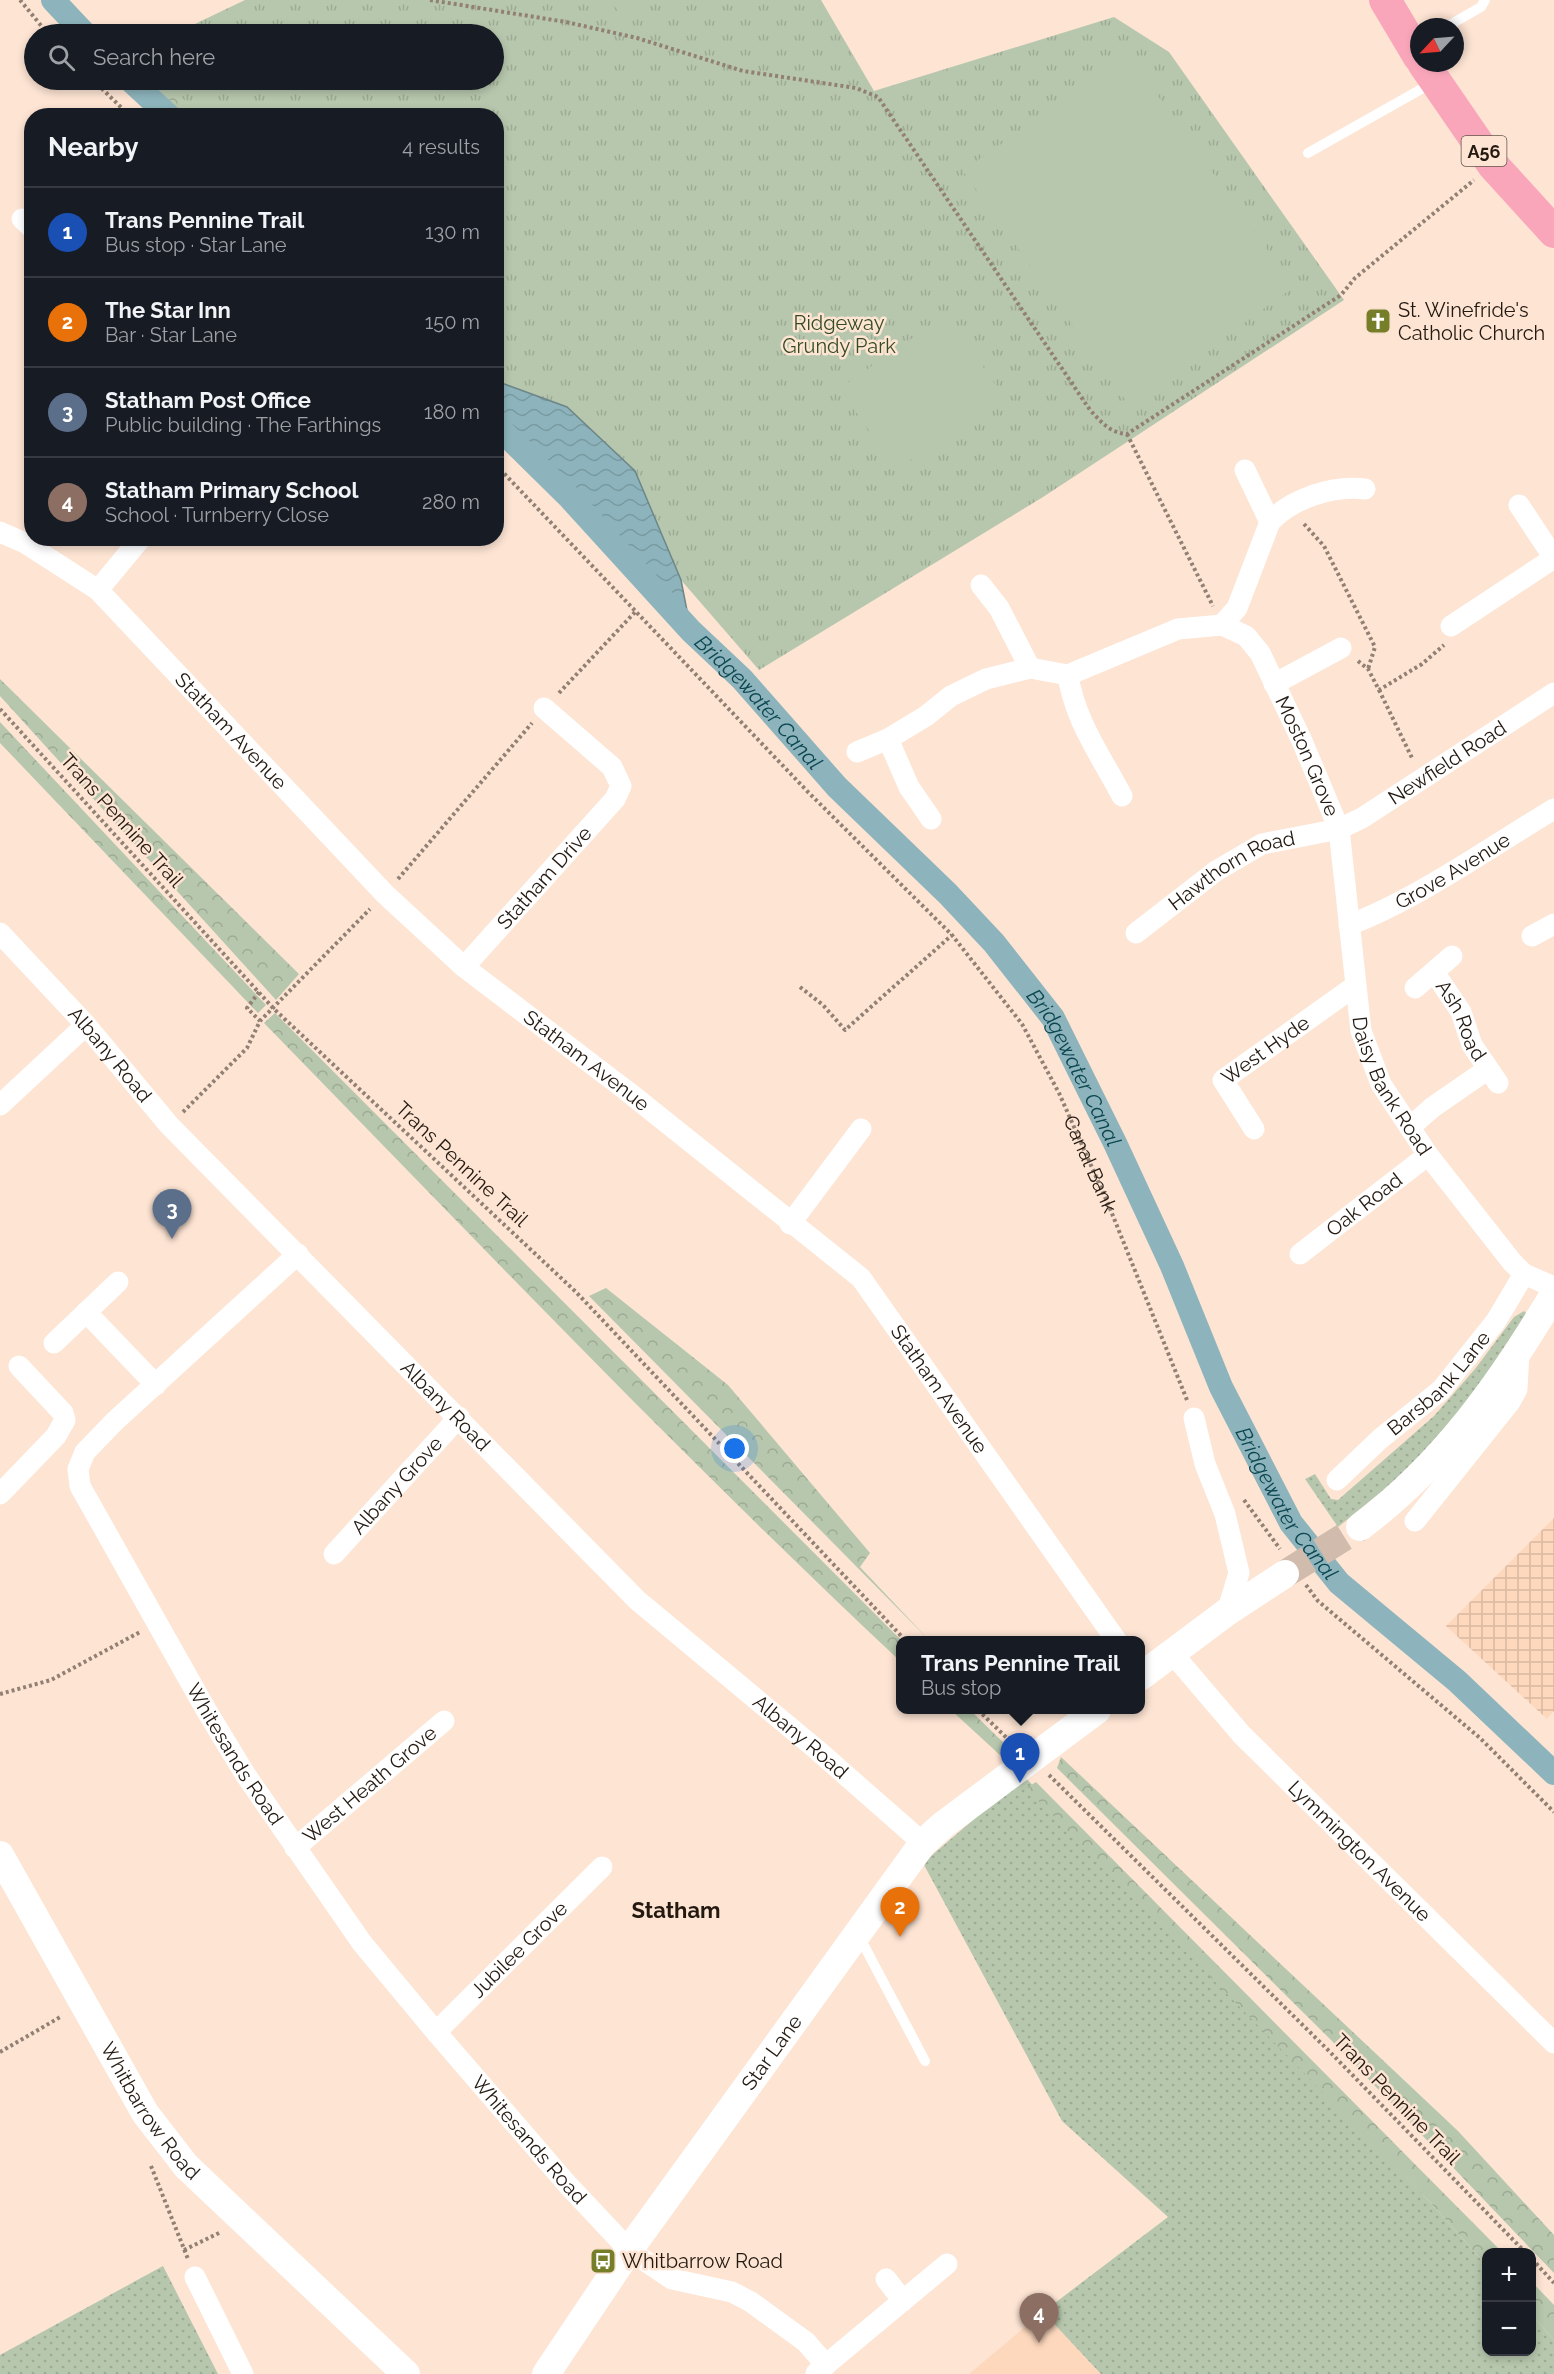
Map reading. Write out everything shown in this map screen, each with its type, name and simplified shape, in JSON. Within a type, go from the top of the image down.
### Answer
[{"type":"main road","name":"A56","points":[[1385,0],[1410,39]]},
{"type":"main road","name":"A56","points":[[1431,72],[1493,165],[1554,231]]},
{"type":"street","points":[[1245,470],[1270,522]]},
{"type":"street","points":[[857,752],[888,739],[967,687],[1009,671],[1030,668],[1068,675],[1178,629],[1222,626],[1238,608],[1270,522],[1291,505],[1345,487],[1365,489]]},
{"type":"street","points":[[1451,626],[1554,558],[1519,505]]},
{"type":"street","name":"Statham Avenue","points":[[0,532],[24,543]]},
{"type":"street","name":"Statham Avenue","points":[[30,546],[98,590],[385,894],[464,967],[627,1091],[790,1224],[861,1278],[1112,1636]]},
{"type":"street","points":[[98,590],[134,546]]},
{"type":"street","points":[[981,585],[999,608],[1030,668]]},
{"type":"street","name":"Moston Grove","points":[[1222,626],[1246,636],[1260,653],[1302,741],[1339,830]]},
{"type":"street","name":"Moston Grove","points":[[1274,684],[1341,648]]},
{"type":"street","points":[[1068,675],[1071,694],[1080,717],[1122,796]]},
{"type":"street","name":"Newfield Road","points":[[1339,830],[1423,780],[1554,693]]},
{"type":"street","name":"Statham Drive","points":[[464,967],[626,789],[612,767],[544,708]]},
{"type":"street","points":[[888,739],[909,787],[931,819]]},
{"type":"street","name":"Grove Avenue","points":[[1349,925],[1368,918],[1553,811]]},
{"type":"street","name":"Daisy Bank Road","points":[[1339,830],[1361,1031],[1381,1084],[1428,1155],[1524,1274],[1554,1287]]},
{"type":"street","name":"Hawthorn Road","points":[[1136,933],[1216,871],[1262,844],[1339,830]]},
{"type":"street","points":[[1532,936],[1554,924]]},
{"type":"street","name":"Albany Road","points":[[0,933],[86,1025],[170,1125],[638,1600],[816,1749],[923,1843]]},
{"type":"street","name":"Ash Road","points":[[1414,988],[1452,956]]},
{"type":"street","name":"Ash Road","points":[[1410,1127],[1433,1107],[1493,1076],[1472,1044],[1461,1011],[1434,972]]},
{"type":"street","name":"West Hyde","points":[[1254,1129],[1223,1080],[1355,986]]},
{"type":"street","points":[[0,1105],[86,1025]]},
{"type":"street","points":[[790,1224],[861,1129]]},
{"type":"street","name":"Oak Road","points":[[1300,1254],[1428,1155]]},
{"type":"street","name":"Whitesands Road","points":[[298,1254],[85,1452],[78,1469],[80,1486],[211,1717],[295,1848],[362,1943],[436,2032],[567,2184],[629,2250],[672,2279],[732,2292],[751,2302],[806,2342],[820,2369]]},
{"type":"street","name":"Barsbank Lane","points":[[1337,1480],[1380,1439],[1441,1390],[1496,1321],[1524,1274]]},
{"type":"street","points":[[54,1343],[118,1282]]},
{"type":"street","name":"Barsbank Lane","points":[[1360,1527],[1399,1497],[1445,1451],[1519,1353],[1554,1294]]},
{"type":"street","points":[[87,1312],[156,1385]]},
{"type":"street","name":"Barsbank Lane","points":[[1415,1521],[1510,1402],[1517,1389],[1519,1353]]},
{"type":"street","points":[[0,1494],[56,1436],[65,1420],[63,1413],[19,1366]]},
{"type":"street","name":"Albany Grove","points":[[334,1554],[459,1417]]},
{"type":"street","points":[[1194,1418],[1204,1464],[1225,1514],[1239,1573],[1227,1612]]},
{"type":"street","points":[[1145,1673],[1227,1612],[1284,1574]]},
{"type":"street","name":"Lymmington Avenue","points":[[1172,1653],[1242,1735],[1554,2043]]},
{"type":"street","points":[[1031,1760],[1092,1714]]},
{"type":"street","name":"West Heath Grove","points":[[295,1848],[444,1721]]},
{"type":"street","name":"Star Lane","points":[[546,2374],[629,2250],[923,1843],[1031,1760]]},
{"type":"street","name":"Whitbarrow Road","points":[[0,1855],[145,2113],[186,2166],[406,2374]]},
{"type":"street","name":"Jubilee Grove","points":[[436,2032],[603,1867]]},
{"type":"street","points":[[820,2369],[947,2264]]},
{"type":"street","points":[[195,2277],[243,2374]]},
{"type":"street","points":[[886,2279],[903,2301]]},
{"type":"lane","points":[[1462,18],[1481,7],[1485,0]]},
{"type":"lane","points":[[1308,153],[1410,68]]},
{"type":"lane","points":[[857,1932],[925,2061]]},
{"type":"path","points":[[20,0],[40,24]]},
{"type":"path","points":[[430,0],[566,22],[637,38],[743,71],[856,88],[878,97],[1090,410],[1106,427],[1118,434],[1127,434],[1341,295],[1355,278],[1493,165]]},
{"type":"path","points":[[103,90],[122,108]]},
{"type":"path","points":[[1127,434],[1222,626]]},
{"type":"path","name":"Canal Bank","points":[[504,473],[808,792],[952,935],[1022,1024],[1059,1093],[1109,1206],[1194,1418]]},
{"type":"path","points":[[1291,505],[1324,546],[1376,646],[1368,669]]},
{"type":"path","points":[[170,1125],[247,1048],[260,1021],[385,894],[544,708],[636,611]]},
{"type":"path","points":[[1379,690],[1422,664],[1453,639],[1451,626]]},
{"type":"path","points":[[1341,648],[1368,669],[1423,780]]},
{"type":"path","name":"Trans Pennine Trail","points":[[0,709],[274,1009],[576,1292],[900,1636]]},
{"type":"path","points":[[800,987],[823,1005],[845,1030],[921,960],[952,935]]},
{"type":"path","points":[[259,992],[247,1008],[260,1021]]},
{"type":"path","points":[[1318,1601],[1480,1738],[1554,1812]]},
{"type":"path","points":[[0,1694],[51,1680],[157,1623]]},
{"type":"path","name":"Trans Pennine Trail","points":[[982,1714],[1329,2051],[1520,2248]]},
{"type":"path","points":[[0,2052],[84,2005]]},
{"type":"path","points":[[184,2250],[243,2220]]},
{"type":"path","points":[[1536,2263],[1554,2283]]},
{"type":"shaded area","points":[[1554,1518],[1554,1711],[1547,1719],[1446,1626]]},
{"type":"shaded area","points":[[1043,2312],[1101,2374],[969,2374]]},
{"type":"green space","name":"Ridgeway Grundy Park","points":[[245,0],[821,0],[874,91],[1114,17],[1169,52],[1344,300],[1043,497],[759,670],[681,580],[635,471],[567,407],[504,384],[504,108],[193,108],[174,90],[504,90],[504,24],[195,24]]},
{"type":"green space","points":[[610,0],[648,0],[624,19]]},
{"type":"green space","points":[[1128,54],[1294,287],[1129,405],[963,171]]},
{"type":"green space","points":[[141,90],[213,90],[209,108],[162,108]]},
{"type":"green space","points":[[947,314],[1003,396],[896,470],[840,388]]},
{"type":"green space","points":[[0,679],[299,974],[276,1000],[0,696]]},
{"type":"green space","points":[[0,722],[266,1005],[258,1013],[0,743]]},
{"type":"green space","points":[[275,1013],[897,1636],[896,1657],[818,1584],[658,1426],[264,1023]]},
{"type":"green space","points":[[606,1288],[728,1385],[870,1553],[860,1567],[925,1636],[925,1636],[589,1296]]},
{"type":"green space","points":[[1524,1311],[1528,1315],[1475,1393],[1407,1471],[1338,1527],[1305,1479],[1315,1474],[1331,1499],[1338,1500],[1434,1416],[1475,1369],[1514,1317]]},
{"type":"green space","points":[[955,1714],[974,1714],[1009,1748],[1001,1756]]},
{"type":"green space","points":[[1061,1757],[1458,2131],[1554,2235],[1554,2273],[1536,2254],[1536,2248],[1530,2248],[1331,2040],[1057,1768]]},
{"type":"green space","points":[[1024,1776],[1429,2201],[1482,2261],[1482,2356],[1536,2356],[1536,2320],[1554,2340],[1554,2374],[1101,2374],[1043,2312],[1168,2217],[1062,2121],[923,1863]]},
{"type":"green space","points":[[1036,1782],[1498,2248],[1482,2248],[1482,2261],[1429,2201],[1026,1788]]},
{"type":"green space","points":[[163,2266],[218,2374],[0,2374],[0,2355]]},
{"type":"green space","points":[[1536,2286],[1554,2305],[1554,2340],[1536,2320]]},
{"type":"water","points":[[504,384],[567,407],[635,471],[681,580],[691,631],[569,497],[504,432]]},
{"type":"waterway","name":"Bridgewater Canal","points":[[53,0],[76,24]]},
{"type":"waterway","name":"Bridgewater Canal","points":[[141,90],[160,108]]},
{"type":"waterway","name":"Bridgewater Canal","points":[[504,433],[569,497],[691,631],[742,679],[837,787],[948,894],[994,943],[1053,1018],[1115,1143],[1172,1266],[1221,1387],[1291,1523],[1339,1583],[1457,1681],[1554,1773]]},
{"type":"tunnel","points":[[1285,1574],[1360,1527]]},
{"type":"place","name":"St. Winefride's Catholic Church","points":[[1378,321]]},
{"type":"place","name":"Statham Post Office","points":[[172,1239]]},
{"type":"place","name":"Trans Pennine Trail","points":[[1020,1783]]},
{"type":"place","name":"The Star Inn","points":[[900,1937]]},
{"type":"place","name":"Whitbarrow Road","points":[[603,2261]]},
{"type":"place","name":"Statham Primary School","points":[[1039,2343]]},
{"type":"district","name":"Statham","points":[[676,1910]]}]
